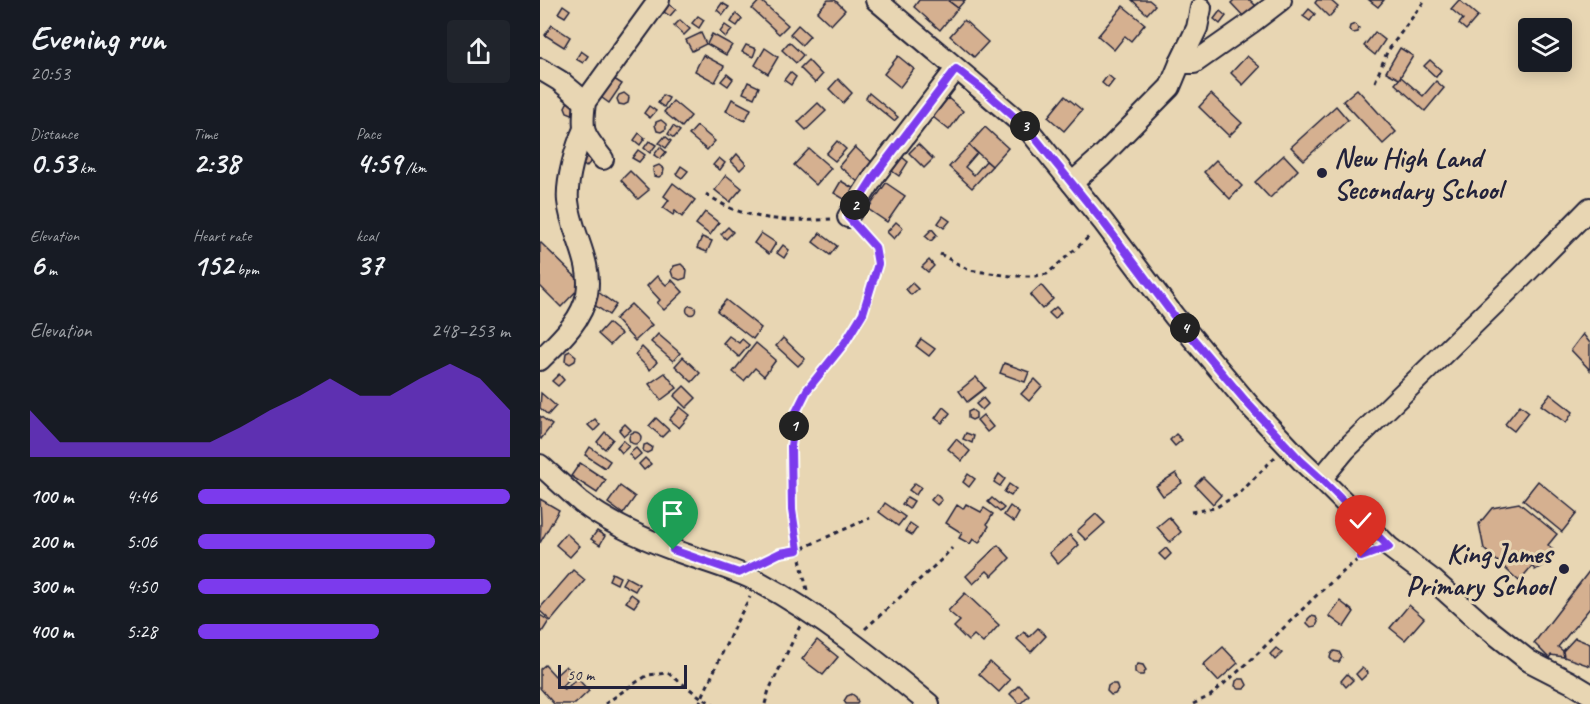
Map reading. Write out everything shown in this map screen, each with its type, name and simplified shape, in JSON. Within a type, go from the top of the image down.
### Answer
[{"type":"street","points":[[540,360],[561,339],[578,317],[587,295],[588,270],[568,200],[568,182],[584,129],[585,102],[659,0]]},
{"type":"street","points":[[876,0],[1028,129],[1104,223],[1174,316],[1249,405],[1300,460],[1389,547],[1433,580],[1529,661],[1590,694]]},
{"type":"street","points":[[1180,63],[1194,63],[1281,0]]},
{"type":"street","points":[[1071,183],[1101,157],[1170,87],[1197,28],[1201,8]]},
{"type":"street","points":[[540,69],[560,81],[585,102]]},
{"type":"street","points":[[848,217],[875,175],[956,69]]},
{"type":"street","points":[[584,129],[603,159]]},
{"type":"street","points":[[1321,479],[1345,450],[1590,208]]},
{"type":"street","points":[[540,465],[581,502],[602,516],[673,550],[739,573],[810,613],[929,704]]},
{"type":"path","points":[[1375,82],[1387,51],[1425,0]]},
{"type":"path","points":[[706,194],[727,206],[765,218],[819,220],[848,217],[875,247],[878,264],[863,313],[844,344],[807,390],[796,412],[791,446],[792,510],[810,613],[765,704]]},
{"type":"path","points":[[940,254],[969,270],[1011,276],[1047,274],[1104,223]]},
{"type":"path","points":[[1191,512],[1215,508],[1240,493],[1287,445]]},
{"type":"path","points":[[739,573],[780,553],[798,550],[870,518]]},
{"type":"path","points":[[1193,704],[1210,696],[1249,662],[1351,565],[1361,557],[1389,547]]},
{"type":"path","points":[[851,643],[952,548]]},
{"type":"path","points":[[699,704],[736,623],[758,582]]},
{"type":"path","points":[[605,704],[648,675],[668,673],[713,704]]},
{"type":"building","points":[[760,0],[788,25],[779,34],[752,9]]},
{"type":"building","points":[[828,0],[835,0],[845,10],[831,25],[817,12]]},
{"type":"building","points":[[919,0],[947,0],[958,8],[940,30],[914,7]]},
{"type":"building","points":[[950,0],[965,0],[958,8]]},
{"type":"building","points":[[1132,0],[1149,0],[1155,5],[1147,14]]},
{"type":"building","points":[[1234,0],[1250,0],[1258,8],[1246,19],[1231,3]]},
{"type":"building","points":[[1317,0],[1330,0],[1338,7],[1329,17],[1315,3]]},
{"type":"building","points":[[1369,0],[1384,0],[1378,7]]},
{"type":"building","points":[[1459,0],[1478,16],[1466,30],[1459,24],[1463,19],[1451,9]]},
{"type":"building","points":[[722,3],[729,7],[723,15],[717,10]]},
{"type":"building","points":[[669,4],[676,9],[670,16],[664,12]]},
{"type":"building","points":[[563,5],[570,10],[565,17],[558,13]]},
{"type":"building","points":[[1123,6],[1145,24],[1131,41],[1125,36],[1114,50],[1098,36]]},
{"type":"building","points":[[1309,9],[1315,14],[1310,21],[1303,16]]},
{"type":"building","points":[[1220,11],[1226,16],[1220,24],[1214,19]]},
{"type":"building","points":[[736,14],[742,19],[737,26],[731,22]]},
{"type":"building","points":[[698,16],[704,20],[699,28],[692,23]]},
{"type":"building","points":[[680,20],[690,29],[684,35],[674,26]]},
{"type":"building","points":[[964,20],[988,42],[974,57],[950,36]]},
{"type":"building","points":[[1355,24],[1359,28],[1358,32],[1353,33],[1349,30],[1350,26]]},
{"type":"building","points":[[552,25],[570,37],[564,47],[545,35]]},
{"type":"building","points":[[725,25],[732,30],[726,37],[720,32]]},
{"type":"building","points":[[798,25],[810,36],[802,45],[790,34]]},
{"type":"building","points":[[1375,32],[1385,40],[1375,55],[1364,46]]},
{"type":"building","points":[[701,33],[706,44],[692,51],[686,40]]},
{"type":"building","points":[[712,34],[732,45],[726,55],[707,44]]},
{"type":"building","points":[[789,42],[803,55],[796,63],[782,50]]},
{"type":"building","points":[[746,45],[756,49],[753,57],[742,52]]},
{"type":"building","points":[[765,48],[778,57],[768,74],[755,65]]},
{"type":"building","points":[[1400,48],[1413,56],[1399,79],[1386,72]]},
{"type":"building","points":[[581,51],[588,56],[583,63],[576,59]]},
{"type":"building","points":[[703,55],[724,66],[715,82],[695,71]]},
{"type":"building","points":[[898,56],[914,69],[900,87],[884,74]]},
{"type":"building","points":[[1247,56],[1260,67],[1243,85],[1231,73]]},
{"type":"building","points":[[808,60],[822,75],[815,83],[800,68]]},
{"type":"building","points":[[1430,60],[1441,70],[1436,77],[1424,66]]},
{"type":"building","points":[[790,72],[796,77],[791,85],[784,80]]},
{"type":"building","points":[[727,74],[733,79],[728,86],[721,81]]},
{"type":"building","points":[[1108,75],[1114,80],[1108,88],[1102,83]]},
{"type":"building","points":[[611,77],[622,84],[609,103],[598,95]]},
{"type":"building","points":[[1401,77],[1423,96],[1436,81],[1444,88],[1425,111],[1395,84]]},
{"type":"building","points":[[838,79],[852,93],[843,103],[829,89]]},
{"type":"building","points":[[748,82],[759,87],[754,98],[743,93]]},
{"type":"building","points":[[1357,89],[1396,132],[1383,144],[1343,101]]},
{"type":"building","points":[[624,93],[629,97],[628,103],[619,104],[617,99]]},
{"type":"building","points":[[869,93],[898,117],[894,121],[866,98]]},
{"type":"building","points":[[1211,94],[1242,123],[1229,136],[1199,107]]},
{"type":"building","points":[[663,95],[669,98],[664,107],[658,103]]},
{"type":"building","points":[[1065,96],[1082,110],[1064,131],[1048,117]]},
{"type":"building","points":[[948,98],[963,111],[949,130],[933,117]]},
{"type":"building","points":[[732,99],[751,109],[745,121],[726,111]]},
{"type":"building","points":[[571,101],[576,105],[576,111],[572,114],[567,112],[565,107]]},
{"type":"building","points":[[673,101],[691,116],[682,127],[664,112]]},
{"type":"building","points":[[818,103],[826,111],[806,130],[798,122]]},
{"type":"building","points":[[649,106],[656,111],[650,118],[644,113]]},
{"type":"building","points":[[1336,106],[1348,120],[1304,160],[1291,147]]},
{"type":"building","points":[[661,120],[666,124],[666,129],[661,132],[657,131],[655,125]]},
{"type":"building","points":[[673,126],[680,131],[674,138],[668,134]]},
{"type":"building","points":[[697,126],[715,141],[707,150],[689,135]]},
{"type":"building","points":[[985,127],[1008,148],[992,166],[969,145]]},
{"type":"building","points":[[639,133],[645,138],[640,145],[634,140]]},
{"type":"building","points":[[665,136],[671,141],[666,148],[659,143]]},
{"type":"building","points":[[649,141],[656,145],[650,153],[644,148]]},
{"type":"building","points":[[837,141],[846,149],[835,161],[826,154]]},
{"type":"building","points":[[918,144],[933,159],[924,168],[909,153]]},
{"type":"building","points":[[969,145],[977,153],[965,167],[974,175],[986,161],[992,166],[972,188],[949,167]]},
{"type":"building","points":[[660,147],[666,152],[660,159],[654,155]]},
{"type":"building","points":[[855,147],[875,165],[859,183],[839,166]]},
{"type":"building","points":[[809,149],[831,168],[816,185],[794,165]]},
{"type":"building","points":[[638,150],[645,155],[639,162],[632,158]]},
{"type":"building","points":[[586,153],[593,159],[586,167],[579,161]]},
{"type":"building","points":[[737,154],[746,164],[740,170],[731,161]]},
{"type":"building","points":[[1284,155],[1298,170],[1270,198],[1255,182]]},
{"type":"building","points":[[902,157],[908,162],[899,176],[892,171]]},
{"type":"building","points":[[719,158],[725,163],[720,170],[713,165]]},
{"type":"building","points":[[1216,160],[1242,186],[1230,199],[1204,172]]},
{"type":"building","points":[[659,165],[664,169],[663,174],[659,177],[654,176],[654,167]]},
{"type":"building","points":[[681,166],[688,171],[682,178],[676,174]]},
{"type":"building","points":[[630,171],[649,190],[638,199],[621,180]]},
{"type":"building","points":[[726,175],[742,188],[730,202],[715,190]]},
{"type":"building","points":[[841,181],[856,190],[849,202],[834,193]]},
{"type":"building","points":[[673,183],[695,200],[682,217],[675,211],[673,215],[663,208],[669,200],[664,196]]},
{"type":"building","points":[[886,183],[905,196],[887,222],[868,209]]},
{"type":"building","points":[[705,212],[719,223],[710,235],[696,224]]},
{"type":"building","points":[[943,216],[950,221],[944,228],[938,223]]},
{"type":"building","points":[[896,222],[903,228],[894,239],[887,232]]},
{"type":"building","points":[[728,227],[733,232],[726,239],[721,234]]},
{"type":"building","points":[[932,229],[937,235],[931,241],[925,236]]},
{"type":"building","points":[[761,233],[776,243],[769,254],[754,243]]},
{"type":"building","points":[[820,233],[837,246],[830,255],[813,242]]},
{"type":"building","points":[[702,237],[712,241],[707,252],[697,248]]},
{"type":"building","points":[[540,242],[583,284],[561,307],[540,286]]},
{"type":"building","points":[[783,245],[789,250],[784,258],[777,253]]},
{"type":"building","points":[[929,260],[934,266],[928,272],[922,267]]},
{"type":"building","points":[[681,264],[687,270],[686,278],[680,280],[673,277],[671,271],[674,266]]},
{"type":"building","points":[[657,276],[666,285],[672,280],[683,292],[664,310],[657,303],[660,300],[647,286]]},
{"type":"building","points":[[912,283],[918,289],[911,295],[906,289]]},
{"type":"building","points":[[1041,285],[1053,299],[1042,309],[1030,295]]},
{"type":"building","points":[[598,292],[616,305],[609,315],[590,302]]},
{"type":"building","points":[[726,300],[761,328],[753,339],[717,311]]},
{"type":"building","points":[[631,304],[652,325],[635,341],[615,319]]},
{"type":"building","points":[[691,305],[696,310],[691,315],[686,310]]},
{"type":"building","points":[[1056,307],[1061,312],[1055,319],[1049,313]]},
{"type":"building","points":[[608,323],[621,334],[610,345],[598,334]]},
{"type":"building","points":[[658,334],[680,353],[673,361],[651,342]]},
{"type":"building","points":[[1583,334],[1590,343],[1590,370],[1571,350]]},
{"type":"building","points":[[729,336],[739,343],[742,339],[749,345],[739,357],[723,343]]},
{"type":"building","points":[[783,338],[805,359],[798,366],[776,346]]},
{"type":"building","points":[[921,339],[935,349],[929,356],[916,346]]},
{"type":"building","points":[[756,343],[776,360],[764,376],[755,368],[744,381],[733,372]]},
{"type":"building","points":[[642,347],[657,362],[650,370],[635,355]]},
{"type":"building","points":[[570,351],[576,356],[575,361],[570,364],[565,361],[566,353]]},
{"type":"building","points":[[683,357],[700,373],[692,382],[675,366]]},
{"type":"building","points":[[1004,363],[1029,372],[1025,382],[1000,373]]},
{"type":"building","points":[[665,373],[677,388],[661,400],[649,384]]},
{"type":"building","points":[[559,374],[564,380],[558,386],[552,381]]},
{"type":"building","points":[[976,377],[985,388],[967,402],[959,391]]},
{"type":"building","points":[[1035,379],[1042,386],[1029,401],[1021,394]]},
{"type":"building","points":[[684,386],[696,398],[686,408],[674,396]]},
{"type":"building","points":[[541,393],[556,406],[548,415],[540,408]]},
{"type":"building","points":[[1550,394],[1573,412],[1566,423],[1541,405]]},
{"type":"building","points":[[983,398],[988,404],[982,410],[976,404]]},
{"type":"building","points":[[1520,405],[1529,412],[1514,431],[1505,424]]},
{"type":"building","points":[[680,407],[690,415],[679,428],[669,420]]},
{"type":"building","points":[[943,407],[950,413],[942,423],[935,418]]},
{"type":"building","points":[[972,410],[976,413],[976,418],[972,420],[968,418],[968,412]]},
{"type":"building","points":[[983,415],[993,427],[987,432],[977,420]]},
{"type":"building","points":[[540,416],[552,425],[541,439],[540,438]]},
{"type":"building","points":[[656,418],[669,430],[662,437],[649,426]]},
{"type":"building","points":[[595,419],[600,425],[594,431],[588,425]]},
{"type":"building","points":[[625,424],[631,430],[624,436],[619,430]]},
{"type":"building","points":[[605,432],[613,439],[605,449],[597,442]]},
{"type":"building","points":[[637,432],[641,438],[637,444],[633,444],[629,436]]},
{"type":"building","points":[[966,433],[974,436],[972,443],[963,439]]},
{"type":"building","points":[[1176,434],[1182,440],[1175,446],[1170,440]]},
{"type":"building","points":[[956,439],[970,451],[962,461],[948,449]]},
{"type":"building","points":[[623,440],[629,446],[622,453],[617,447]]},
{"type":"building","points":[[644,445],[652,447],[647,453],[643,451]]},
{"type":"building","points":[[590,447],[610,461],[605,468],[585,455]]},
{"type":"building","points":[[636,448],[641,454],[634,460],[629,454]]},
{"type":"building","points":[[645,458],[651,464],[644,470],[639,464]]},
{"type":"building","points":[[580,463],[606,480],[597,493],[571,476]]},
{"type":"building","points":[[1176,473],[1182,483],[1163,496],[1156,486]]},
{"type":"building","points":[[968,474],[975,479],[969,487],[963,482]]},
{"type":"building","points":[[999,474],[1005,479],[1000,486],[994,482]]},
{"type":"building","points":[[1203,477],[1221,495],[1213,504],[1195,485]]},
{"type":"building","points":[[1538,481],[1577,513],[1562,532],[1523,500]]},
{"type":"building","points":[[915,483],[921,487],[916,495],[909,490]]},
{"type":"building","points":[[1009,484],[1016,489],[1011,496],[1004,492]]},
{"type":"building","points":[[620,486],[635,497],[623,514],[608,503]]},
{"type":"building","points":[[936,494],[942,500],[937,505],[931,500]]},
{"type":"building","points":[[907,497],[914,501],[909,509],[902,504]]},
{"type":"building","points":[[992,498],[1004,508],[1000,512],[988,502]]},
{"type":"building","points":[[540,499],[559,510],[540,543],[541,522]]},
{"type":"building","points":[[885,503],[905,517],[898,526],[879,512]]},
{"type":"building","points":[[1519,503],[1557,534],[1548,545],[1553,550],[1548,562],[1535,570],[1532,566],[1519,581],[1484,549],[1479,524],[1492,508]]},
{"type":"building","points":[[966,504],[981,512],[984,508],[993,514],[979,543],[973,539],[970,544],[959,538],[962,533],[946,523],[957,505],[963,509]]},
{"type":"building","points":[[1010,506],[1019,513],[1014,522],[1004,515]]},
{"type":"building","points":[[1096,514],[1105,523],[1086,540],[1077,531]]},
{"type":"building","points":[[1169,517],[1181,532],[1170,542],[1157,527]]},
{"type":"building","points":[[910,523],[917,528],[912,535],[905,531]]},
{"type":"building","points":[[597,531],[605,536],[600,545],[591,539]]},
{"type":"building","points":[[566,533],[580,546],[570,557],[556,545]]},
{"type":"building","points":[[1070,535],[1079,545],[1058,564],[1049,553]]},
{"type":"building","points":[[998,545],[1010,558],[992,576],[987,571],[973,584],[966,576]]},
{"type":"building","points":[[1166,548],[1171,554],[1165,560],[1159,554]]},
{"type":"building","points":[[573,570],[585,580],[551,621],[540,611],[540,608]]},
{"type":"building","points":[[1590,570],[1590,608],[1558,647],[1563,651],[1564,657],[1551,655],[1549,658],[1534,643]]},
{"type":"building","points":[[612,573],[620,577],[617,584],[609,580]]},
{"type":"building","points":[[626,577],[639,584],[635,591],[622,584]]},
{"type":"building","points":[[965,593],[999,625],[983,643],[974,635],[968,641],[954,627],[960,621],[948,611]]},
{"type":"building","points":[[631,594],[639,600],[634,607],[626,602]]},
{"type":"building","points":[[1340,601],[1354,612],[1344,627],[1329,616]]},
{"type":"building","points":[[1409,605],[1424,618],[1405,640],[1390,628]]},
{"type":"building","points":[[540,615],[549,621],[542,632],[540,631]]},
{"type":"building","points":[[1311,616],[1316,617],[1318,622],[1316,626],[1311,627],[1307,623]]},
{"type":"building","points":[[1038,628],[1046,636],[1031,652],[1017,639],[1024,632],[1029,637]]},
{"type":"building","points":[[1575,638],[1590,644],[1590,666],[1564,657],[1563,651]]},
{"type":"building","points":[[817,640],[838,657],[823,675],[802,659]]},
{"type":"building","points":[[1223,647],[1238,663],[1218,681],[1203,665]]},
{"type":"building","points":[[1276,648],[1282,653],[1275,660],[1270,654]]},
{"type":"building","points":[[1334,651],[1339,652],[1342,657],[1339,662],[1334,662],[1330,658]]},
{"type":"building","points":[[990,662],[1010,680],[999,692],[979,674]]},
{"type":"building","points":[[1138,664],[1143,665],[1146,670],[1143,675],[1135,672]]},
{"type":"building","points":[[545,665],[555,676],[566,666],[574,675],[561,687],[565,690],[577,678],[589,691],[575,704],[554,704],[540,688],[540,669]]},
{"type":"building","points":[[1362,668],[1368,673],[1361,680],[1356,674]]},
{"type":"building","points":[[1347,674],[1353,680],[1346,687],[1341,681]]},
{"type":"building","points":[[1239,679],[1244,679],[1247,685],[1244,689],[1235,686]]},
{"type":"building","points":[[1111,684],[1116,684],[1118,690],[1111,695],[1107,691]]},
{"type":"building","points":[[1019,685],[1029,695],[1020,704],[1010,694]]},
{"type":"building","points":[[852,694],[856,697],[857,704],[846,704],[844,701],[847,696]]},
{"type":"place","name":"New High Land Secondary School","points":[[1322,173]]},
{"type":"place","name":"King James Primary School","points":[[1564,569]]},
{"type":"route","points":[[673,550],[739,573],[780,553],[798,550],[792,510],[791,446],[796,412],[807,390],[844,344],[863,313],[878,264],[875,247],[848,217],[875,175],[956,69],[1028,129],[1104,223],[1174,316],[1249,405],[1300,460],[1389,547],[1361,557]]}]
